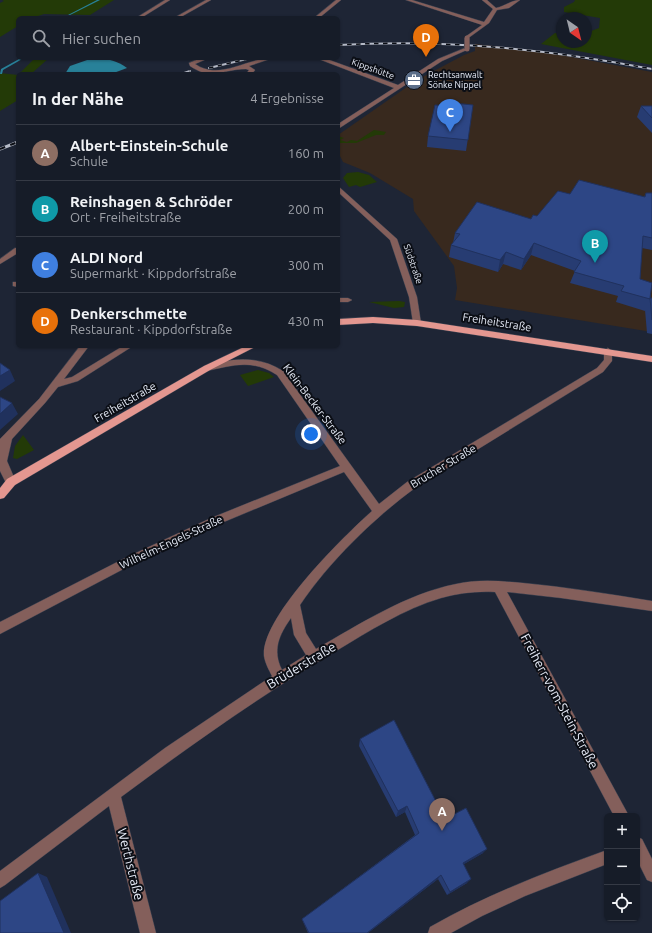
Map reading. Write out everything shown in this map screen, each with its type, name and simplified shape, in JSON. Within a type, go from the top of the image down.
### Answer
[{"type":"main road","name":"Freiheitstraße","points":[[340,322],[373,320],[417,323],[608,351],[652,359]]},
{"type":"main road","name":"Freiheitstraße","points":[[0,495],[11,482],[207,368],[249,348]]},
{"type":"main road","points":[[0,482],[11,482]]},
{"type":"street","points":[[141,16],[168,0]]},
{"type":"street","points":[[180,16],[209,0]]},
{"type":"street","points":[[319,16],[339,0]]},
{"type":"street","points":[[408,0],[485,24]]},
{"type":"street","points":[[484,0],[495,9],[507,7],[518,0]]},
{"type":"street","points":[[340,126],[440,60],[466,49],[467,38],[485,24],[494,14],[495,9]]},
{"type":"street","points":[[200,60],[192,63],[192,65],[204,72]]},
{"type":"street","points":[[223,72],[263,60]]},
{"type":"street","name":"Kippshütte","points":[[324,60],[398,87]]},
{"type":"street","points":[[237,68],[250,68],[252,70],[250,72]]},
{"type":"street","name":"Südstraße","points":[[340,190],[393,239],[413,297],[417,323]]},
{"type":"street","points":[[0,262],[16,251]]},
{"type":"street","points":[[340,300],[348,300]]},
{"type":"street","points":[[11,482],[1,462],[3,442],[57,384],[84,348]]},
{"type":"street","points":[[57,384],[74,379],[89,372],[126,348]]},
{"type":"street","name":"Brucher Straße","points":[[279,678],[270,655],[272,640],[280,622],[338,550],[379,511],[411,485],[595,374],[608,362],[608,351]]},
{"type":"street","name":"Klein-Becker-Straße","points":[[207,368],[231,363],[253,362],[269,365],[280,373],[379,511]]},
{"type":"street","name":"Wilhelm-Engels-Straße","points":[[0,628],[129,561],[215,521],[347,467]]},
{"type":"street","name":"Brüderstraße","points":[[0,880],[114,796],[166,755],[279,678],[314,656],[417,602],[456,589],[498,586],[549,591],[652,606]]},
{"type":"street","name":"Freiherr-vom-Stein-Straße","points":[[498,586],[620,813]]},
{"type":"street","points":[[294,605],[300,635],[314,656]]},
{"type":"street","name":"Werthstraße","points":[[114,796],[148,933]]},
{"type":"street","points":[[639,849],[652,875]]},
{"type":"street","points":[[436,933],[461,917],[514,893],[604,858]]},
{"type":"shaded area","points":[[475,44],[539,51],[652,72],[652,332],[455,300],[457,288],[454,266],[414,211],[413,199],[370,173],[343,162],[340,156],[340,134],[417,80],[464,55],[475,51]]},
{"type":"green space","points":[[2,0],[114,0],[90,15],[44,14],[38,16],[16,16],[16,27],[0,37],[0,3],[4,1]]},
{"type":"green space","points":[[575,0],[652,0],[652,65],[562,48],[592,48],[592,31],[599,28],[600,18],[592,17],[592,12],[564,12],[564,7]]},
{"type":"green space","points":[[555,33],[556,47],[541,44]]},
{"type":"green space","points":[[33,60],[47,60],[33,72],[21,72]]},
{"type":"green space","points":[[0,73],[16,75],[16,101],[0,111]]},
{"type":"green space","points":[[374,130],[386,132],[384,135],[376,135],[356,143],[340,143],[340,140],[347,142],[351,140],[357,141]]},
{"type":"green space","points":[[358,172],[369,175],[377,182],[360,187],[356,185],[349,187],[343,178],[347,173]]},
{"type":"green space","points":[[369,302],[405,302],[404,307],[394,308]]},
{"type":"green space","points":[[258,370],[269,373],[274,377],[248,386],[240,375]]},
{"type":"green space","points":[[23,435],[34,450],[17,459],[13,458],[15,446]]},
{"type":"water","points":[[87,60],[109,60],[127,68],[116,72],[66,72],[70,66]]},
{"type":"building","points":[[454,103],[473,105],[468,140],[428,136],[435,105],[453,106]]},
{"type":"building","points":[[641,106],[652,106],[652,118]]},
{"type":"building","points":[[579,180],[645,197],[646,193],[652,193],[652,238],[643,236],[640,279],[652,283],[650,299],[621,291],[624,286],[574,272],[581,261],[534,243],[524,259],[506,252],[500,260],[451,245],[460,234],[455,233],[477,202],[531,219],[533,215],[537,216],[558,191],[570,194]]},
{"type":"building","points":[[650,298],[652,298],[652,320]]},
{"type":"building","points":[[0,363],[10,370],[0,376]]},
{"type":"building","points":[[0,397],[12,403],[0,414]]},
{"type":"building","points":[[394,720],[445,819],[466,808],[487,849],[463,863],[471,879],[450,892],[441,875],[367,933],[309,933],[302,919],[419,833],[407,806],[398,811],[360,739]]},
{"type":"building","points":[[38,873],[64,933],[0,933],[0,901]]},
{"type":"waterway","points":[[69,15],[99,0]]},
{"type":"waterway","points":[[1,73],[2,70],[20,60]]},
{"type":"railway","points":[[340,45],[418,43],[496,47],[573,56],[652,69]]},
{"type":"railway","points":[[209,68],[243,60]]},
{"type":"railway","points":[[0,149],[16,143]]},
{"type":"place","name":"Denkerschmette","points":[[426,57]]},
{"type":"place","name":"Rechtsanwalt Sönke Nippel","points":[[414,80]]},
{"type":"place","name":"ALDI Nord","points":[[450,132]]},
{"type":"place","name":"Reinshagen & Schröder","points":[[595,263]]},
{"type":"place","name":"Albert-Einstein-Schule","points":[[442,831]]}]
